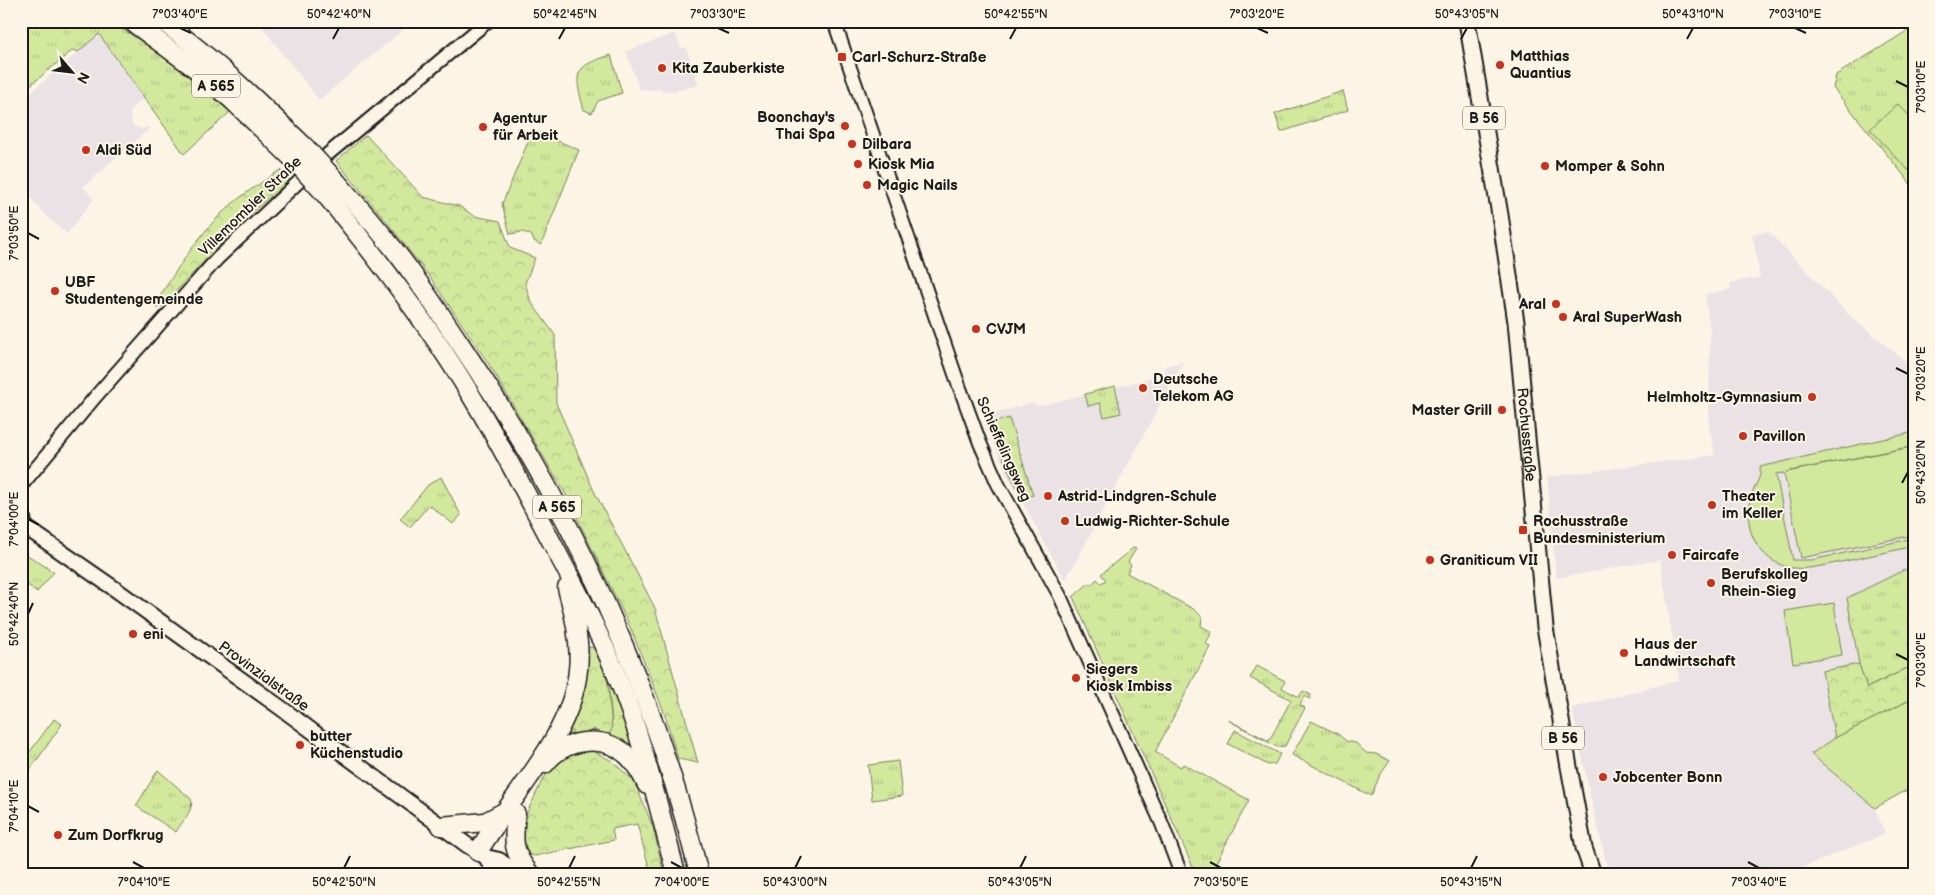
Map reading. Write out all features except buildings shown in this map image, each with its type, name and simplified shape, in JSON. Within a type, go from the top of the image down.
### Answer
[{"type":"highway","name":"A 565","points":[[132,21],[196,69],[300,154]]},
{"type":"highway","name":"A 565","points":[[162,21],[256,99],[300,154],[330,187],[389,242],[488,385],[531,456],[573,537],[630,656],[663,745],[689,832],[699,874]]},
{"type":"highway","name":"A 565","points":[[330,187],[472,396],[514,470],[596,629],[630,712],[676,874]]},
{"type":"highway","points":[[482,855],[554,739],[574,694],[579,651],[573,608],[554,547]]},
{"type":"highway","points":[[441,826],[485,822],[510,812],[555,753],[572,744],[587,741],[607,745],[627,755],[641,772],[662,820]]},
{"type":"highway","points":[[510,812],[515,852],[520,862],[530,874]]},
{"type":"main road","name":"Rochusstraße","points":[[1467,21],[1516,322],[1545,627],[1555,693],[1584,848],[1586,874]]},
{"type":"main road","name":"Provinzialstraße","points":[[24,526],[274,702],[482,855],[498,874]]},
{"type":"main road","name":"Rochusstraße","points":[[1584,848],[1593,874]]},
{"type":"main road","name":"Provinzialstraße","points":[[482,855],[499,860],[518,874]]},
{"type":"street","name":"Villemombler Straße","points":[[21,486],[96,396],[217,260],[293,185],[328,154],[488,21]]},
{"type":"street","name":"Schieffelingsweg","points":[[834,21],[975,430],[998,484],[1068,612],[1162,824],[1181,874]]},
{"type":"street","points":[[21,495],[24,526]]},
{"type":"shaded area","points":[[257,21],[414,21],[319,100]]},
{"type":"shaded area","name":"Kita Zauberkiste","points":[[675,33],[681,48],[686,47],[699,85],[675,91],[639,89],[626,51]]},
{"type":"shaded area","points":[[99,34],[146,100],[140,101],[132,107],[130,115],[132,123],[135,127],[142,129],[147,127],[149,129],[83,187],[94,199],[67,234],[47,217],[21,187],[21,96],[24,98]]},
{"type":"shaded area","points":[[1768,231],[1851,317],[1914,368],[1914,565],[1847,598],[1859,664],[1822,671],[1835,738],[1811,754],[1875,808],[1885,834],[1786,874],[1609,874],[1572,708],[1679,680],[1660,560],[1556,578],[1547,477],[1715,455],[1709,427],[1710,331],[1705,294],[1731,289],[1730,283],[1760,277],[1752,234]]},
{"type":"shaded area","name":"Ludwig-Richter-Schule","points":[[1183,362],[1065,580],[1009,478],[985,424],[990,414],[1031,403],[1038,406],[1124,385],[1164,374],[1165,366]]},
{"type":"green space","points":[[21,21],[110,21],[158,52],[230,112],[184,154],[99,34],[78,52],[73,50],[21,93]]},
{"type":"green space","points":[[1912,28],[1914,30],[1914,188],[1833,88],[1836,75]]},
{"type":"green space","points":[[611,55],[622,93],[598,101],[592,113],[584,110],[578,80],[579,73],[589,63]]},
{"type":"green space","points":[[1343,91],[1348,110],[1281,132],[1275,114]]},
{"type":"green space","points":[[1898,104],[1914,121],[1914,164],[1908,170],[1870,129]]},
{"type":"green space","points":[[533,130],[579,150],[541,245],[534,241],[531,235],[523,232],[510,234],[502,204]]},
{"type":"green space","points":[[366,135],[423,197],[459,206],[474,216],[500,221],[510,248],[535,258],[525,283],[531,302],[555,335],[556,403],[594,491],[655,608],[698,763],[678,759],[664,712],[631,629],[565,493],[490,366],[432,280],[336,161]]},
{"type":"green space","points":[[280,170],[290,180],[244,219],[161,307],[156,308],[157,301],[180,265],[214,221],[251,189]]},
{"type":"green space","points":[[1115,386],[1121,413],[1104,417],[1100,403],[1088,406],[1085,394]]},
{"type":"green space","points":[[1009,418],[1033,495],[1023,499],[989,424]]},
{"type":"green space","points":[[1914,432],[1914,446],[1786,472],[1911,447],[1914,460],[1914,535],[1801,558],[1784,473],[1776,474],[1793,560],[1812,560],[1914,538],[1914,546],[1820,566],[1793,568],[1777,563],[1769,558],[1757,545],[1750,529],[1749,509],[1752,494],[1759,477],[1760,467]]},
{"type":"green space","points":[[441,477],[461,515],[453,524],[429,505],[410,527],[400,519],[428,485]]},
{"type":"green space","points":[[1133,548],[1136,549],[1128,562],[1131,565],[1127,573],[1195,610],[1202,617],[1201,626],[1212,632],[1206,643],[1210,647],[1155,752],[1181,767],[1183,764],[1249,800],[1210,874],[1196,874],[1073,597],[1089,583],[1091,585],[1097,579],[1101,583],[1106,580],[1101,574]]},
{"type":"green space","points":[[21,551],[54,572],[37,592],[21,580]]},
{"type":"green space","points":[[1914,565],[1914,665],[1866,688],[1859,664],[1847,598]]},
{"type":"green space","points":[[1834,603],[1842,655],[1793,663],[1785,611]]},
{"type":"green space","points":[[590,647],[596,649],[607,674],[612,728],[610,733],[601,733],[594,729],[581,736],[574,734],[569,727],[585,650]]},
{"type":"green space","points":[[1859,664],[1867,688],[1914,665],[1914,698],[1835,738],[1822,671]]},
{"type":"green space","points":[[1257,666],[1285,681],[1282,688],[1299,697],[1303,691],[1311,695],[1310,699],[1304,696],[1300,705],[1305,708],[1285,746],[1277,747],[1228,720],[1269,741],[1291,700],[1250,678]]},
{"type":"green space","points":[[607,674],[641,764],[628,753],[564,744],[560,735],[570,713],[586,734],[612,722]]},
{"type":"green space","points":[[1914,698],[1914,786],[1875,808],[1811,754],[1835,738]]},
{"type":"green space","points":[[54,719],[62,724],[21,783],[21,764]]},
{"type":"green space","points":[[1311,721],[1338,734],[1346,741],[1356,743],[1366,753],[1376,754],[1390,761],[1380,775],[1371,796],[1292,755]]},
{"type":"green space","points":[[1235,730],[1280,754],[1275,764],[1268,765],[1228,744]]},
{"type":"green space","points":[[593,751],[612,761],[634,781],[653,827],[664,874],[651,874],[637,824],[612,829],[614,840],[535,856],[524,853],[523,821],[542,781],[551,768],[568,754]]},
{"type":"green space","points":[[898,761],[902,796],[872,800],[868,765]]},
{"type":"green space","points":[[158,770],[191,799],[191,807],[176,832],[136,806]]},
{"type":"place","name":"Carl-Schurz-Straße","points":[[842,57]]},
{"type":"place","name":"Matthias Quantius","points":[[1500,65]]},
{"type":"place","name":"Kita Zauberkiste","points":[[662,68]]},
{"type":"place","name":"Boonchay's Thai Spa","points":[[845,126]]},
{"type":"place","name":"Agentur für Arbeit","points":[[483,127]]},
{"type":"place","name":"Dilbara","points":[[852,144]]},
{"type":"place","name":"Aldi Süd","points":[[86,150]]},
{"type":"place","name":"Kiosk Mia","points":[[858,164]]},
{"type":"place","name":"Momper & Sohn","points":[[1545,166]]},
{"type":"place","name":"Magic Nails","points":[[867,185]]},
{"type":"place","name":"UBF Studentengemeinde","points":[[55,291]]},
{"type":"place","name":"Aral","points":[[1556,304]]},
{"type":"place","name":"Aral SuperWash","points":[[1563,317]]},
{"type":"place","name":"CVJM","points":[[976,329]]},
{"type":"place","name":"Deutsche Telekom AG","points":[[1143,388]]},
{"type":"place","name":"Helmholtz-Gymnasium","points":[[1812,397]]},
{"type":"place","name":"Master Grill","points":[[1502,410]]},
{"type":"place","name":"Pavillon","points":[[1743,436]]},
{"type":"place","name":"Astrid-Lindgren-Schule","points":[[1048,496]]},
{"type":"place","name":"Theater im Keller","points":[[1712,505]]},
{"type":"place","name":"Ludwig-Richter-Schule","points":[[1065,521]]},
{"type":"place","name":"Rochusstraße Bundesministerium","points":[[1523,530]]},
{"type":"place","name":"Faircafe","points":[[1672,555]]},
{"type":"place","name":"Graniticum VII","points":[[1430,560]]},
{"type":"place","name":"Berufskolleg Rhein-Sieg","points":[[1711,583]]},
{"type":"place","name":"eni","points":[[133,634]]},
{"type":"place","name":"Haus der Landwirtschaft","points":[[1624,653]]},
{"type":"place","name":"Siegers Kiosk Imbiss","points":[[1076,678]]},
{"type":"place","name":"butter Küchenstudio","points":[[300,745]]},
{"type":"place","name":"Jobcenter Bonn","points":[[1603,777]]},
{"type":"place","name":"Zum Dorfkrug","points":[[58,835]]}]
